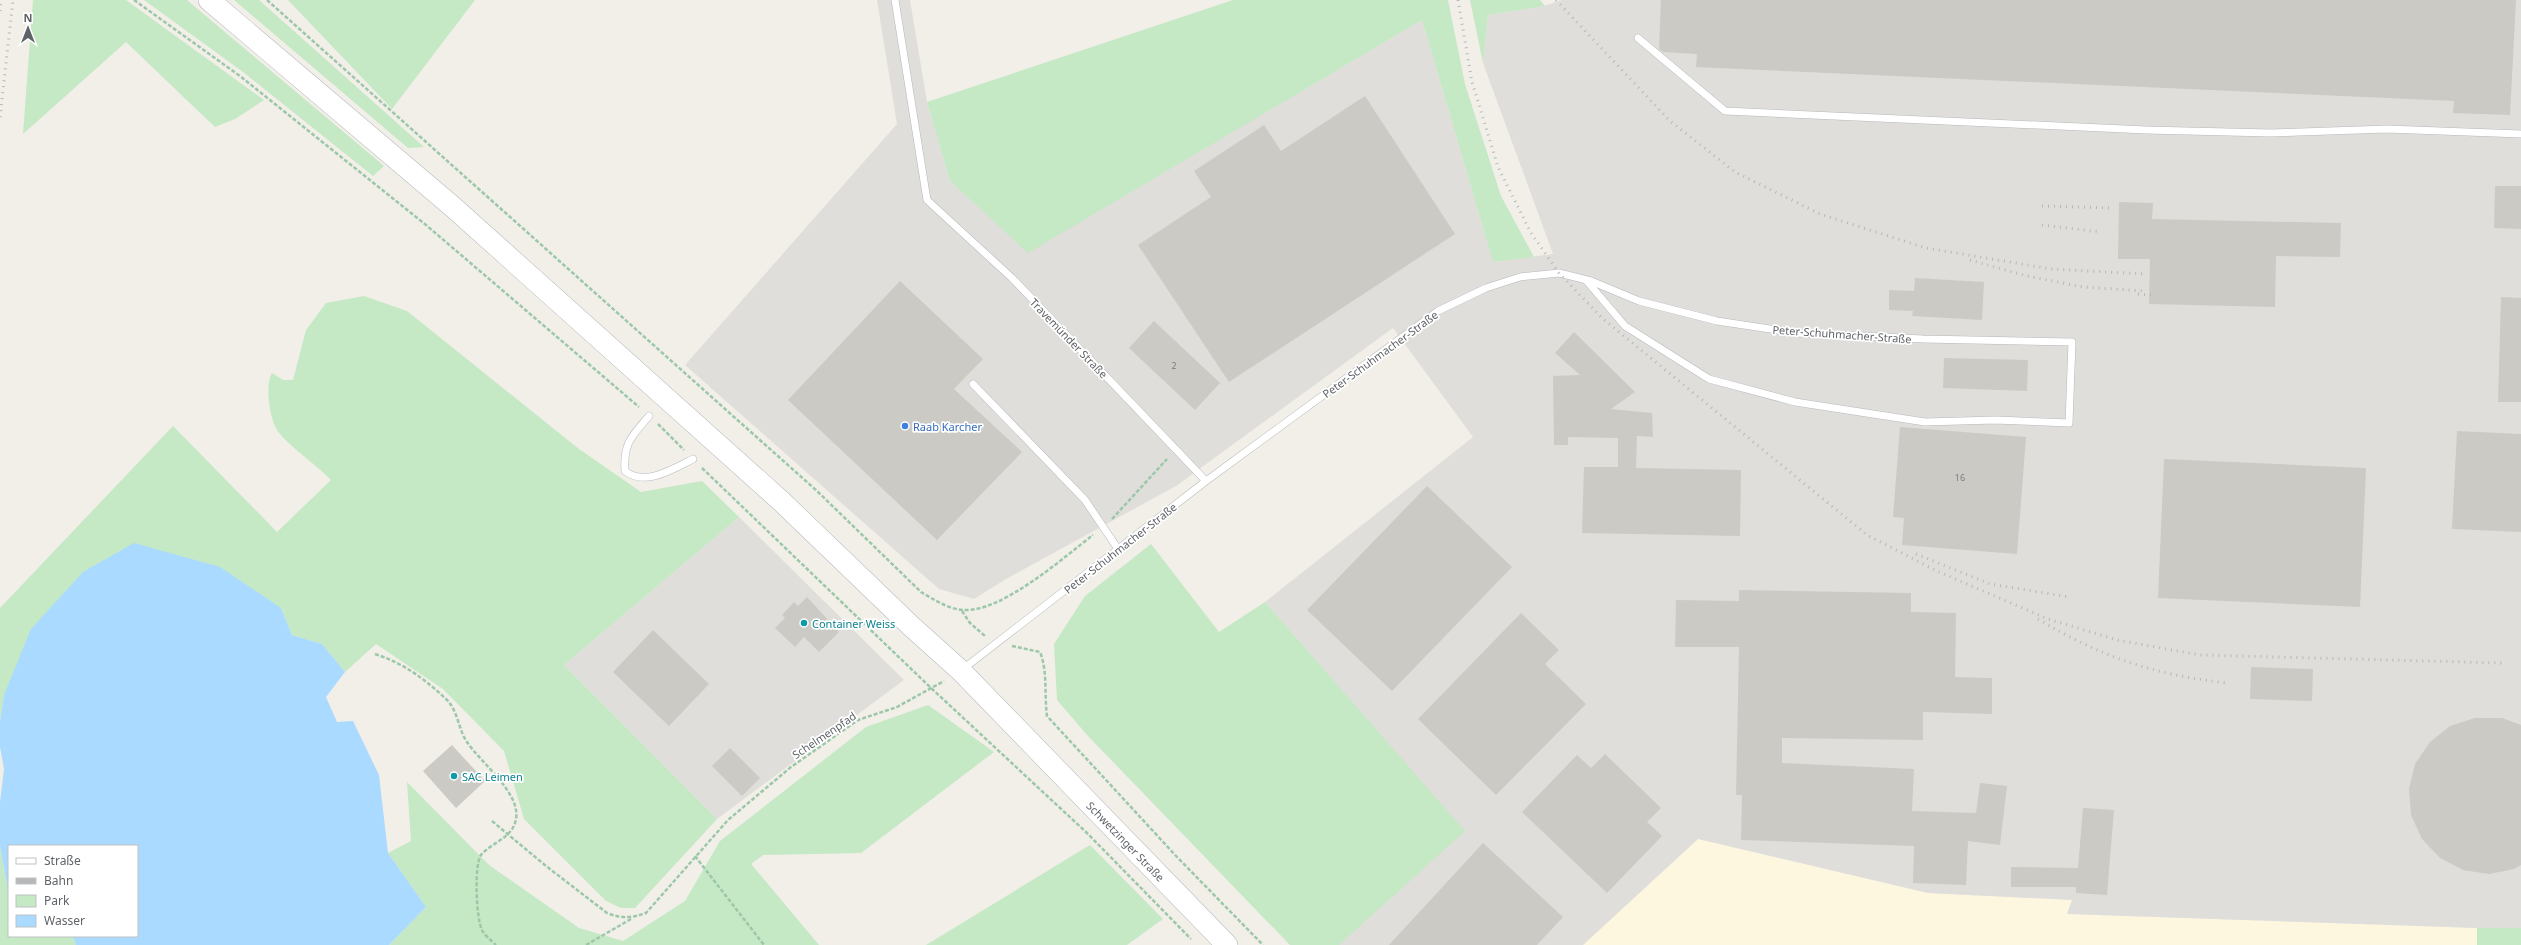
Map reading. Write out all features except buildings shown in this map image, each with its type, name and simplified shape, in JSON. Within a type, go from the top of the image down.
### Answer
[{"type":"main road","name":"Schwetzinger Straße","points":[[209,0],[458,212],[781,501],[911,626],[961,671],[1228,945]]},
{"type":"lane","name":"Travemünder Straße","points":[[895,0],[927,200],[1012,278],[1206,480]]},
{"type":"lane","points":[[1638,38],[1725,111],[2146,130],[2270,133],[2387,129],[2521,134]]},
{"type":"lane","name":"Peter-Schuhmacher-Straße","points":[[961,671],[998,644],[1206,480],[1438,310],[1486,288],[1520,277],[1559,273],[1586,280],[1639,301],[1717,321],[1796,333],[1922,339],[2072,342],[2069,423],[1994,420],[1925,422],[1795,402],[1709,379],[1625,326],[1586,280]]},
{"type":"lane","points":[[973,384],[1085,500],[1105,527],[1118,549]]},
{"type":"lane","points":[[649,416],[633,434],[624,452],[626,470],[633,477],[645,478],[672,470],[693,459]]},
{"type":"path","points":[[267,0],[817,491],[921,592],[949,607],[962,610],[978,610],[997,602],[1026,585],[1105,527],[1142,484],[1177,450]]},
{"type":"path","points":[[962,610],[980,633],[998,644],[1040,652],[1045,664],[1044,697],[1047,716],[1177,857],[1263,945]]},
{"type":"path","points":[[375,654],[396,661],[419,675],[448,700],[459,720],[466,741],[516,803],[516,819],[508,834],[481,856],[475,880],[482,930],[496,945]]},
{"type":"path","name":"Schelmenpfad","points":[[586,945],[632,918],[646,913],[728,820],[791,767],[858,720],[897,707],[961,671]]},
{"type":"path","points":[[492,821],[608,913],[618,917],[632,918]]},
{"type":"path","points":[[695,856],[764,945]]},
{"type":"shaded area","points":[[877,0],[910,0],[927,102],[950,181],[1028,252],[1422,20],[1493,262],[1553,254],[1483,63],[1488,15],[1544,6],[1562,0],[2521,0],[2521,928],[2477,928],[2067,914],[2072,900],[1928,893],[1698,839],[1583,945],[1338,945],[1464,831],[1265,602],[1473,437],[1393,328],[1176,486],[1006,579],[974,599],[939,589],[685,365],[897,124]]},
{"type":"shaded area","points":[[739,517],[904,680],[717,819],[564,665]]},
{"type":"shaded area","points":[[1698,839],[1928,893],[2072,900],[2067,914],[2477,928],[2477,945],[1583,945]]},
{"type":"green space","points":[[33,0],[126,0],[264,100],[235,119],[215,127],[126,42],[23,134]]},
{"type":"green space","points":[[144,0],[187,0],[384,166],[373,176],[243,72]]},
{"type":"green space","points":[[234,0],[259,0],[424,147],[408,148]]},
{"type":"green space","points":[[288,0],[475,0],[392,109]]},
{"type":"green space","points":[[1233,0],[1448,0],[1465,84],[1501,196],[1534,257],[1493,262],[1422,20],[1028,253],[950,181],[927,102]]},
{"type":"green space","points":[[1470,0],[1540,0],[1545,6],[1488,15],[1483,63]]},
{"type":"green space","points":[[364,296],[407,311],[579,449],[641,492],[702,481],[739,517],[564,665],[717,819],[635,908],[621,908],[606,901],[524,819],[504,751],[443,689],[376,644],[345,672],[322,644],[292,635],[281,608],[4,695],[0,721],[0,608],[173,426],[277,532],[331,480],[288,442],[277,430],[270,409],[268,393],[270,378],[272,373],[283,380],[293,380],[306,330],[326,303]]},
{"type":"green space","points":[[1151,544],[1219,632],[1265,602],[1465,831],[1339,945],[1290,945],[1088,736],[1057,700],[1054,644],[1085,596]]},
{"type":"green space","points":[[928,705],[994,752],[861,853],[763,855],[751,864],[819,945],[389,945],[426,907],[388,853],[411,841],[407,782],[489,865],[579,928],[623,941],[685,901],[720,841],[866,727]]},
{"type":"green space","points":[[1090,845],[1163,919],[1127,945],[926,945]]},
{"type":"green space","points":[[0,846],[8,890],[8,937],[73,937],[76,945],[0,945]]},
{"type":"green space","points":[[2477,928],[2521,928],[2521,945],[2477,945]]},
{"type":"water","points":[[134,543],[220,567],[281,608],[292,635],[322,644],[345,672],[326,697],[337,722],[353,721],[379,775],[388,853],[426,907],[389,945],[76,945],[73,937],[138,937],[138,845],[8,845],[8,890],[0,846],[0,802],[4,769],[0,747],[0,721],[4,695],[31,629],[83,572]]},
{"type":"railway","points":[[0,11],[1,0]]},
{"type":"railway","points":[[0,117],[13,0]]},
{"type":"railway","points":[[1458,0],[1472,82],[1498,167],[1531,233],[1559,273],[1602,318],[1867,535],[1939,572],[2048,619],[2117,640],[2200,655],[2503,663]]},
{"type":"railway","points":[[1556,0],[1670,121],[1735,172],[1820,214],[1926,248],[2051,269],[2146,274]]},
{"type":"railway","points":[[2042,206],[2112,208]]},
{"type":"railway","points":[[2042,225],[2101,232]]},
{"type":"railway","points":[[1970,260],[2027,276],[2083,287],[2145,291]]},
{"type":"railway","points":[[2138,294],[2153,295]]},
{"type":"railway","points":[[1916,554],[1990,584],[2069,597]]},
{"type":"railway","points":[[2038,619],[2084,644],[2129,662],[2176,675],[2227,683]]},
{"type":"place","name":"Raab Karcher","points":[[905,426]]},
{"type":"place","name":"Container Weiss","points":[[804,623]]},
{"type":"place","name":"SAC Leimen","points":[[454,776]]}]
